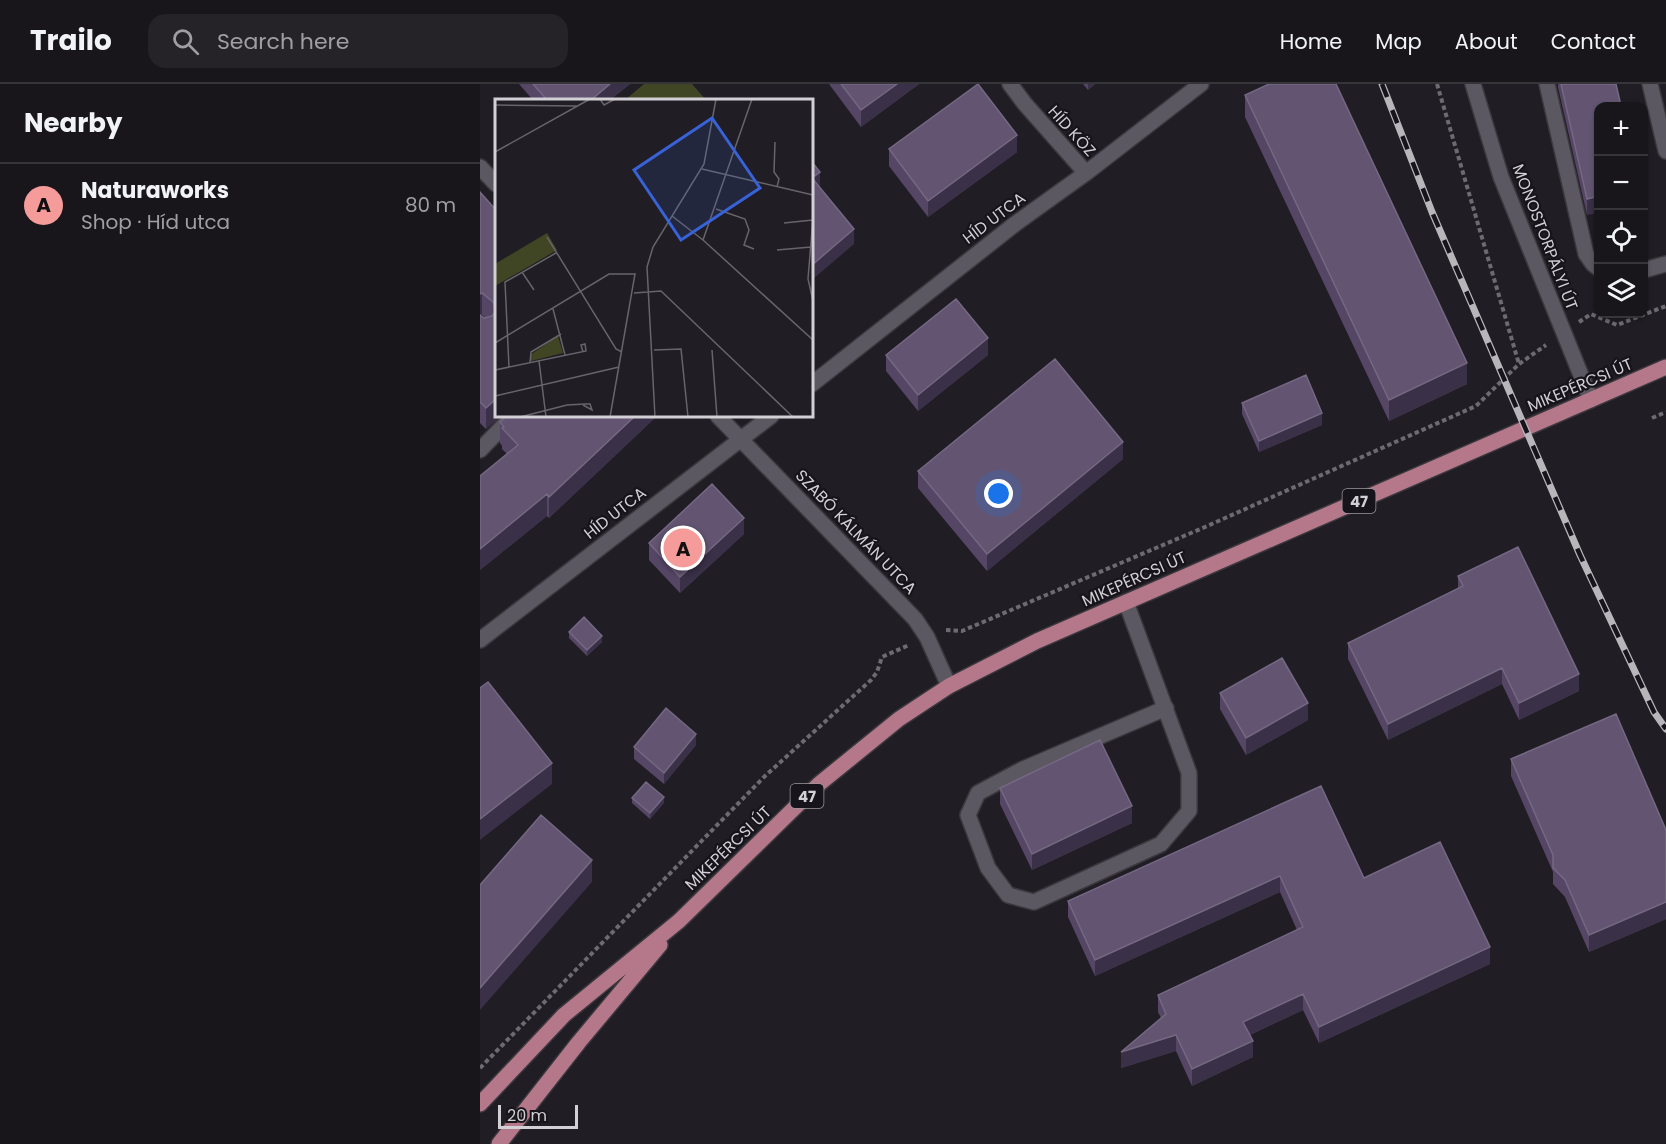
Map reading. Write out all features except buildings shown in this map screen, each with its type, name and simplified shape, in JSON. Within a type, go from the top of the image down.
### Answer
[{"type":"main road","name":"MIKEPÉRCSI ÚT","points":[[679,921],[819,784],[899,719],[949,686],[1037,641],[1666,367]]},
{"type":"main road","name":"47","points":[[480,1104],[564,1015],[679,921]]},
{"type":"main road","name":"47","points":[[502,1141],[579,1042],[679,921]]},
{"type":"street","name":"HÍD KÖZ","points":[[1010,84],[1086,173]]},
{"type":"street","name":"HÍD UTCA","points":[[813,383],[1015,225],[1201,84]]},
{"type":"street","name":"MONOSTORPÁLYI ÚT","points":[[1473,84],[1501,177],[1591,399]]},
{"type":"street","points":[[1548,84],[1586,254],[1594,265]]},
{"type":"street","points":[[1650,84],[1666,151]]},
{"type":"street","points":[[480,167],[495,183]]},
{"type":"street","points":[[1648,269],[1666,264]]},
{"type":"street","points":[[480,450],[512,417]]},
{"type":"street","name":"SZABÓ KÁLMÁN UTCA","points":[[719,417],[915,620],[927,637],[949,686]]},
{"type":"street","name":"HÍD UTCA","points":[[480,640],[770,417]]},
{"type":"street","points":[[1126,602],[1166,708],[1189,773],[1189,811],[1161,844],[1034,902],[1008,895],[988,868],[968,815],[978,793],[1021,770],[1166,708]]},
{"type":"path","points":[[1437,84],[1519,364],[1591,314],[1617,325],[1666,306]]},
{"type":"path","points":[[1652,418],[1666,412]]},
{"type":"green space","points":[[644,84],[692,84],[705,99],[626,99]]},
{"type":"railway","points":[[1382,84],[1432,212],[1580,555],[1654,712],[1666,729]]},
{"type":"place","name":"Naturaworks","points":[[683,548]]}]
